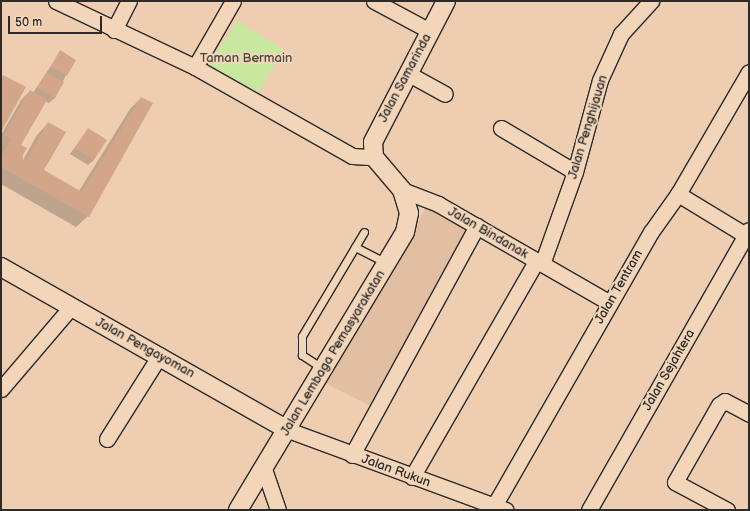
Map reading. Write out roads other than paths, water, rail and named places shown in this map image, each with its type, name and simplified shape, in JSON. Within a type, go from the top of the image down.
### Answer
[{"type":"street","points":[[56,1],[114,30],[195,67],[352,156],[374,157]]},
{"type":"street","points":[[114,30],[129,1]]},
{"type":"street","points":[[195,67],[233,1]]},
{"type":"street","points":[[374,1],[430,31]]},
{"type":"street","name":"Jalan Samarinda","points":[[374,157],[376,132],[446,1]]},
{"type":"street","name":"Jalan Penghijauan","points":[[412,477],[539,262],[575,172],[603,74],[621,34],[651,1]]},
{"type":"street","name":"Jalan Tentram","points":[[500,508],[610,303],[651,232],[678,194],[749,72]]},
{"type":"street","points":[[407,73],[445,94]]},
{"type":"street","points":[[501,128],[575,172]]},
{"type":"street","name":"Jalan Bindanak","points":[[374,157],[402,190],[438,204],[610,303]]},
{"type":"street","name":"Jalan Lembaga Pemasyarakatan","points":[[238,510],[288,430],[405,232],[409,213],[402,190]]},
{"type":"street","points":[[678,194],[748,233]]},
{"type":"street","points":[[352,455],[477,226]]},
{"type":"street","name":"Jalan Sejahtera","points":[[589,510],[748,233]]},
{"type":"street","name":"Jalan Pengayoman","points":[[1,267],[160,355],[288,430]]},
{"type":"street","points":[[1,389],[71,307]]},
{"type":"street","points":[[107,439],[160,355]]},
{"type":"street","points":[[727,510],[675,482],[719,405],[724,402],[749,414]]},
{"type":"street","name":"Jalan Rukun","points":[[288,430],[352,455],[500,508]]},
{"type":"street","points":[[264,469],[278,510]]},
{"type":"lane","points":[[324,368],[302,355],[299,344],[364,232]]},
{"type":"lane","points":[[355,247],[386,264]]},
{"type":"park label","name":"Taman Bermain","points":[[246,58]]}]
